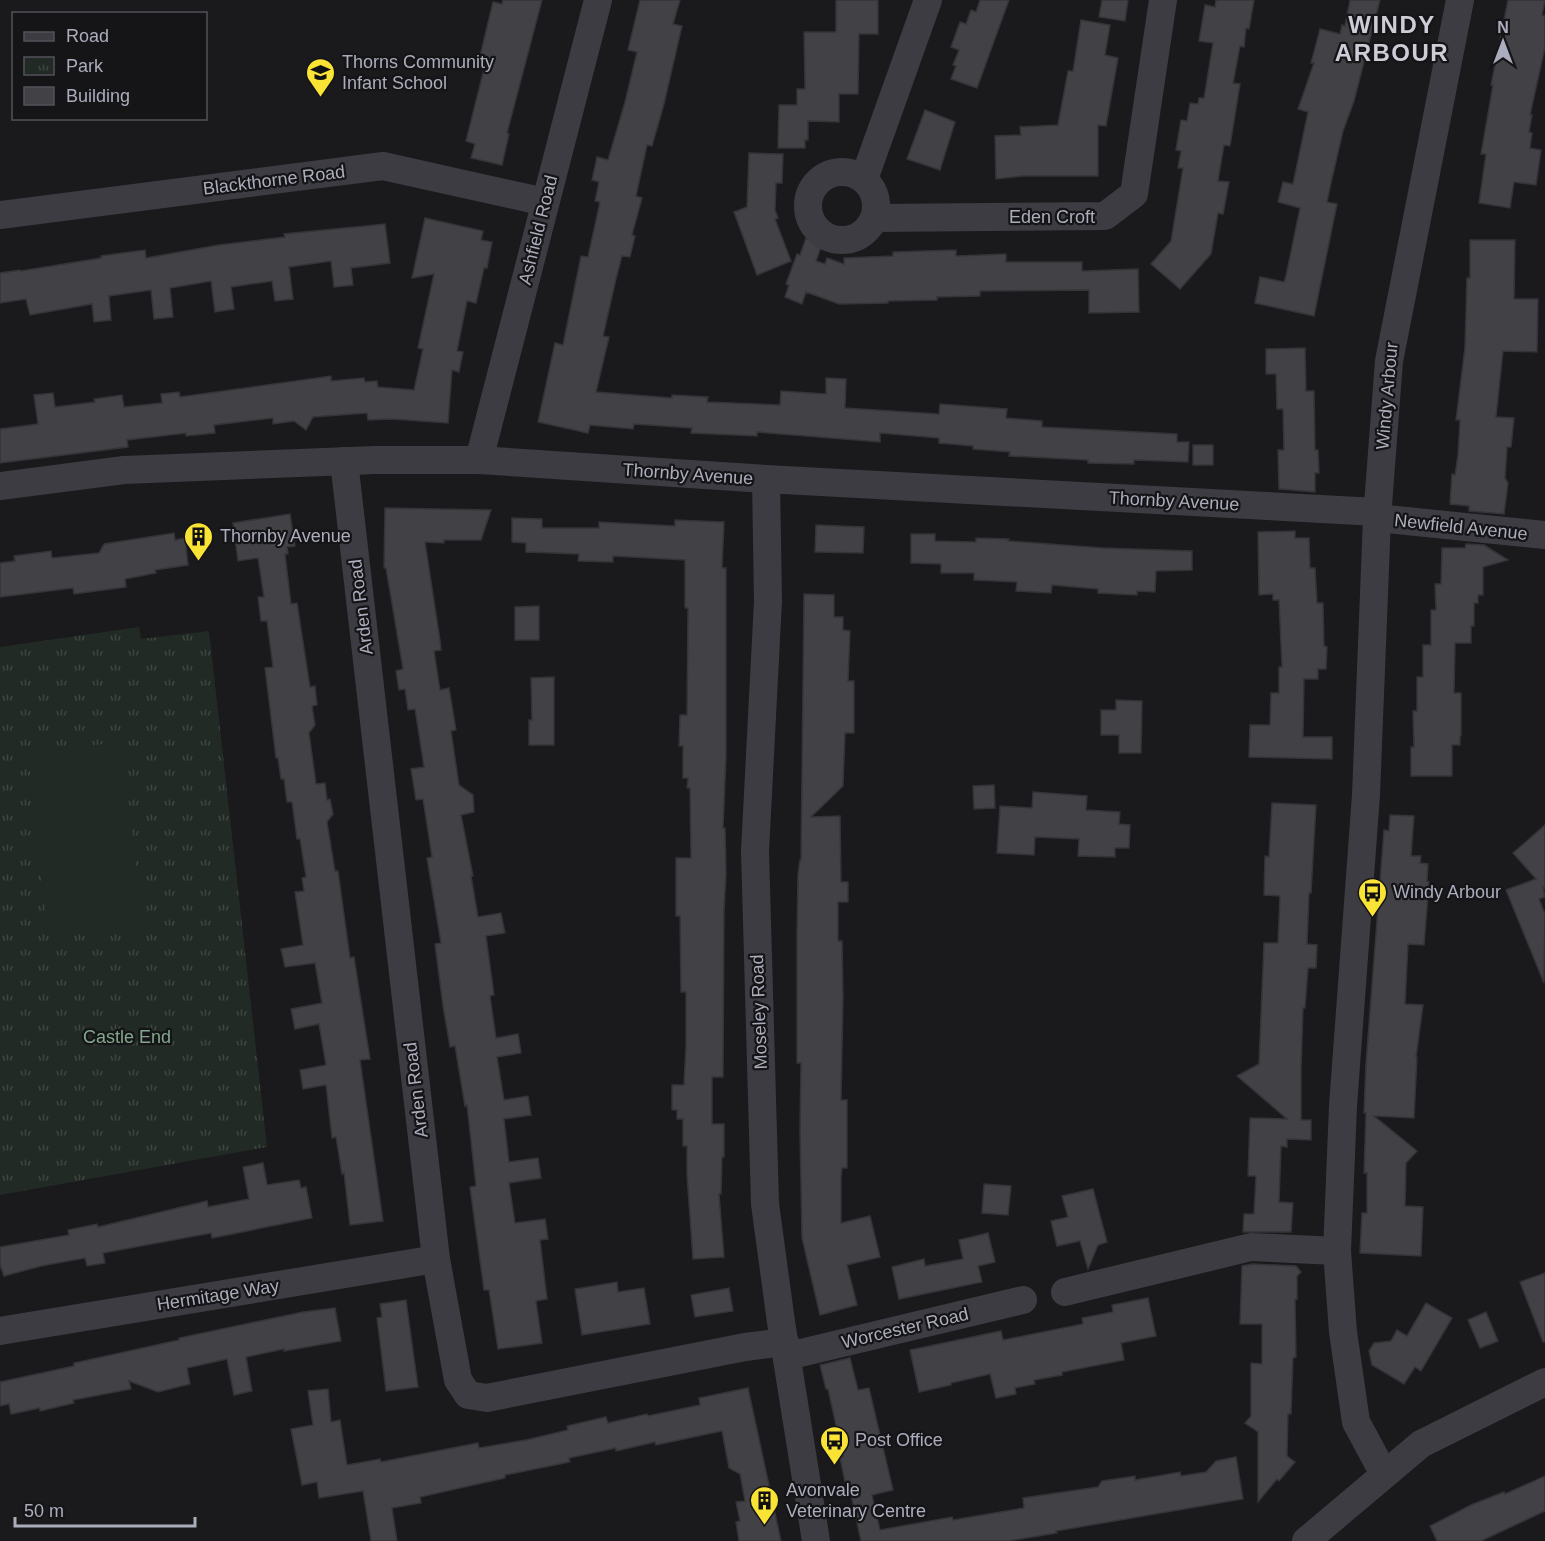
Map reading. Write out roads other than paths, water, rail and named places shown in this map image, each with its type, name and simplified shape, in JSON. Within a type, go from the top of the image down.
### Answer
[{"type":"street","name":"Ashfield Road","points":[[479,460],[598,0]]},
{"type":"street","points":[[864,179],[928,0]]},
{"type":"street","name":"Eden Croft","points":[[874,218],[1105,216],[1113,211],[1134,194],[1163,0]]},
{"type":"street","name":"Windy Arbour","points":[[1384,1474],[1356,1422],[1343,1332],[1336,1251],[1343,1106],[1366,795],[1377,515],[1389,361],[1460,0]]},
{"type":"street","name":"Blackthorne Road","points":[[0,215],[383,166],[545,202]]},
{"type":"street","points":[[847,172],[864,179],[875,195],[877,206],[874,218],[865,232],[854,238],[836,240],[819,232],[812,222],[808,211],[808,199],[818,181],[828,174],[847,172]]},
{"type":"street","name":"Thornby Avenue","points":[[0,486],[124,470],[344,461],[479,460],[1377,515]]},
{"type":"street","name":"Arden Road","points":[[344,461],[436,1259],[458,1380],[468,1395],[488,1398],[745,1347],[786,1349]]},
{"type":"street","name":"Moseley Road","points":[[766,479],[768,601],[755,851],[765,1204],[816,1541]]},
{"type":"street","name":"Newfield Avenue","points":[[1377,515],[1545,536]]},
{"type":"street","points":[[1065,1292],[1251,1247],[1336,1251]]},
{"type":"street","name":"Hermitage Way","points":[[0,1331],[436,1259]]},
{"type":"street","name":"Worcester Road","points":[[786,1349],[1023,1300]]},
{"type":"street","points":[[1306,1541],[1421,1444],[1545,1382]]},
{"type":"place","name":"Thorns Community Infant School","points":[[321,98]]},
{"type":"place","name":"Thornby Avenue","points":[[199,562]]},
{"type":"place","name":"Windy Arbour","points":[[1372,918]]},
{"type":"place","name":"Post Office","points":[[834,1466]]},
{"type":"place","name":"Avonvale Veterinary Centre","points":[[765,1526]]},
{"type":"district","name":"WINDY ARBOUR","points":[[1392,38]]},
{"type":"park label","name":"Castle End","points":[[127,1037]]}]
